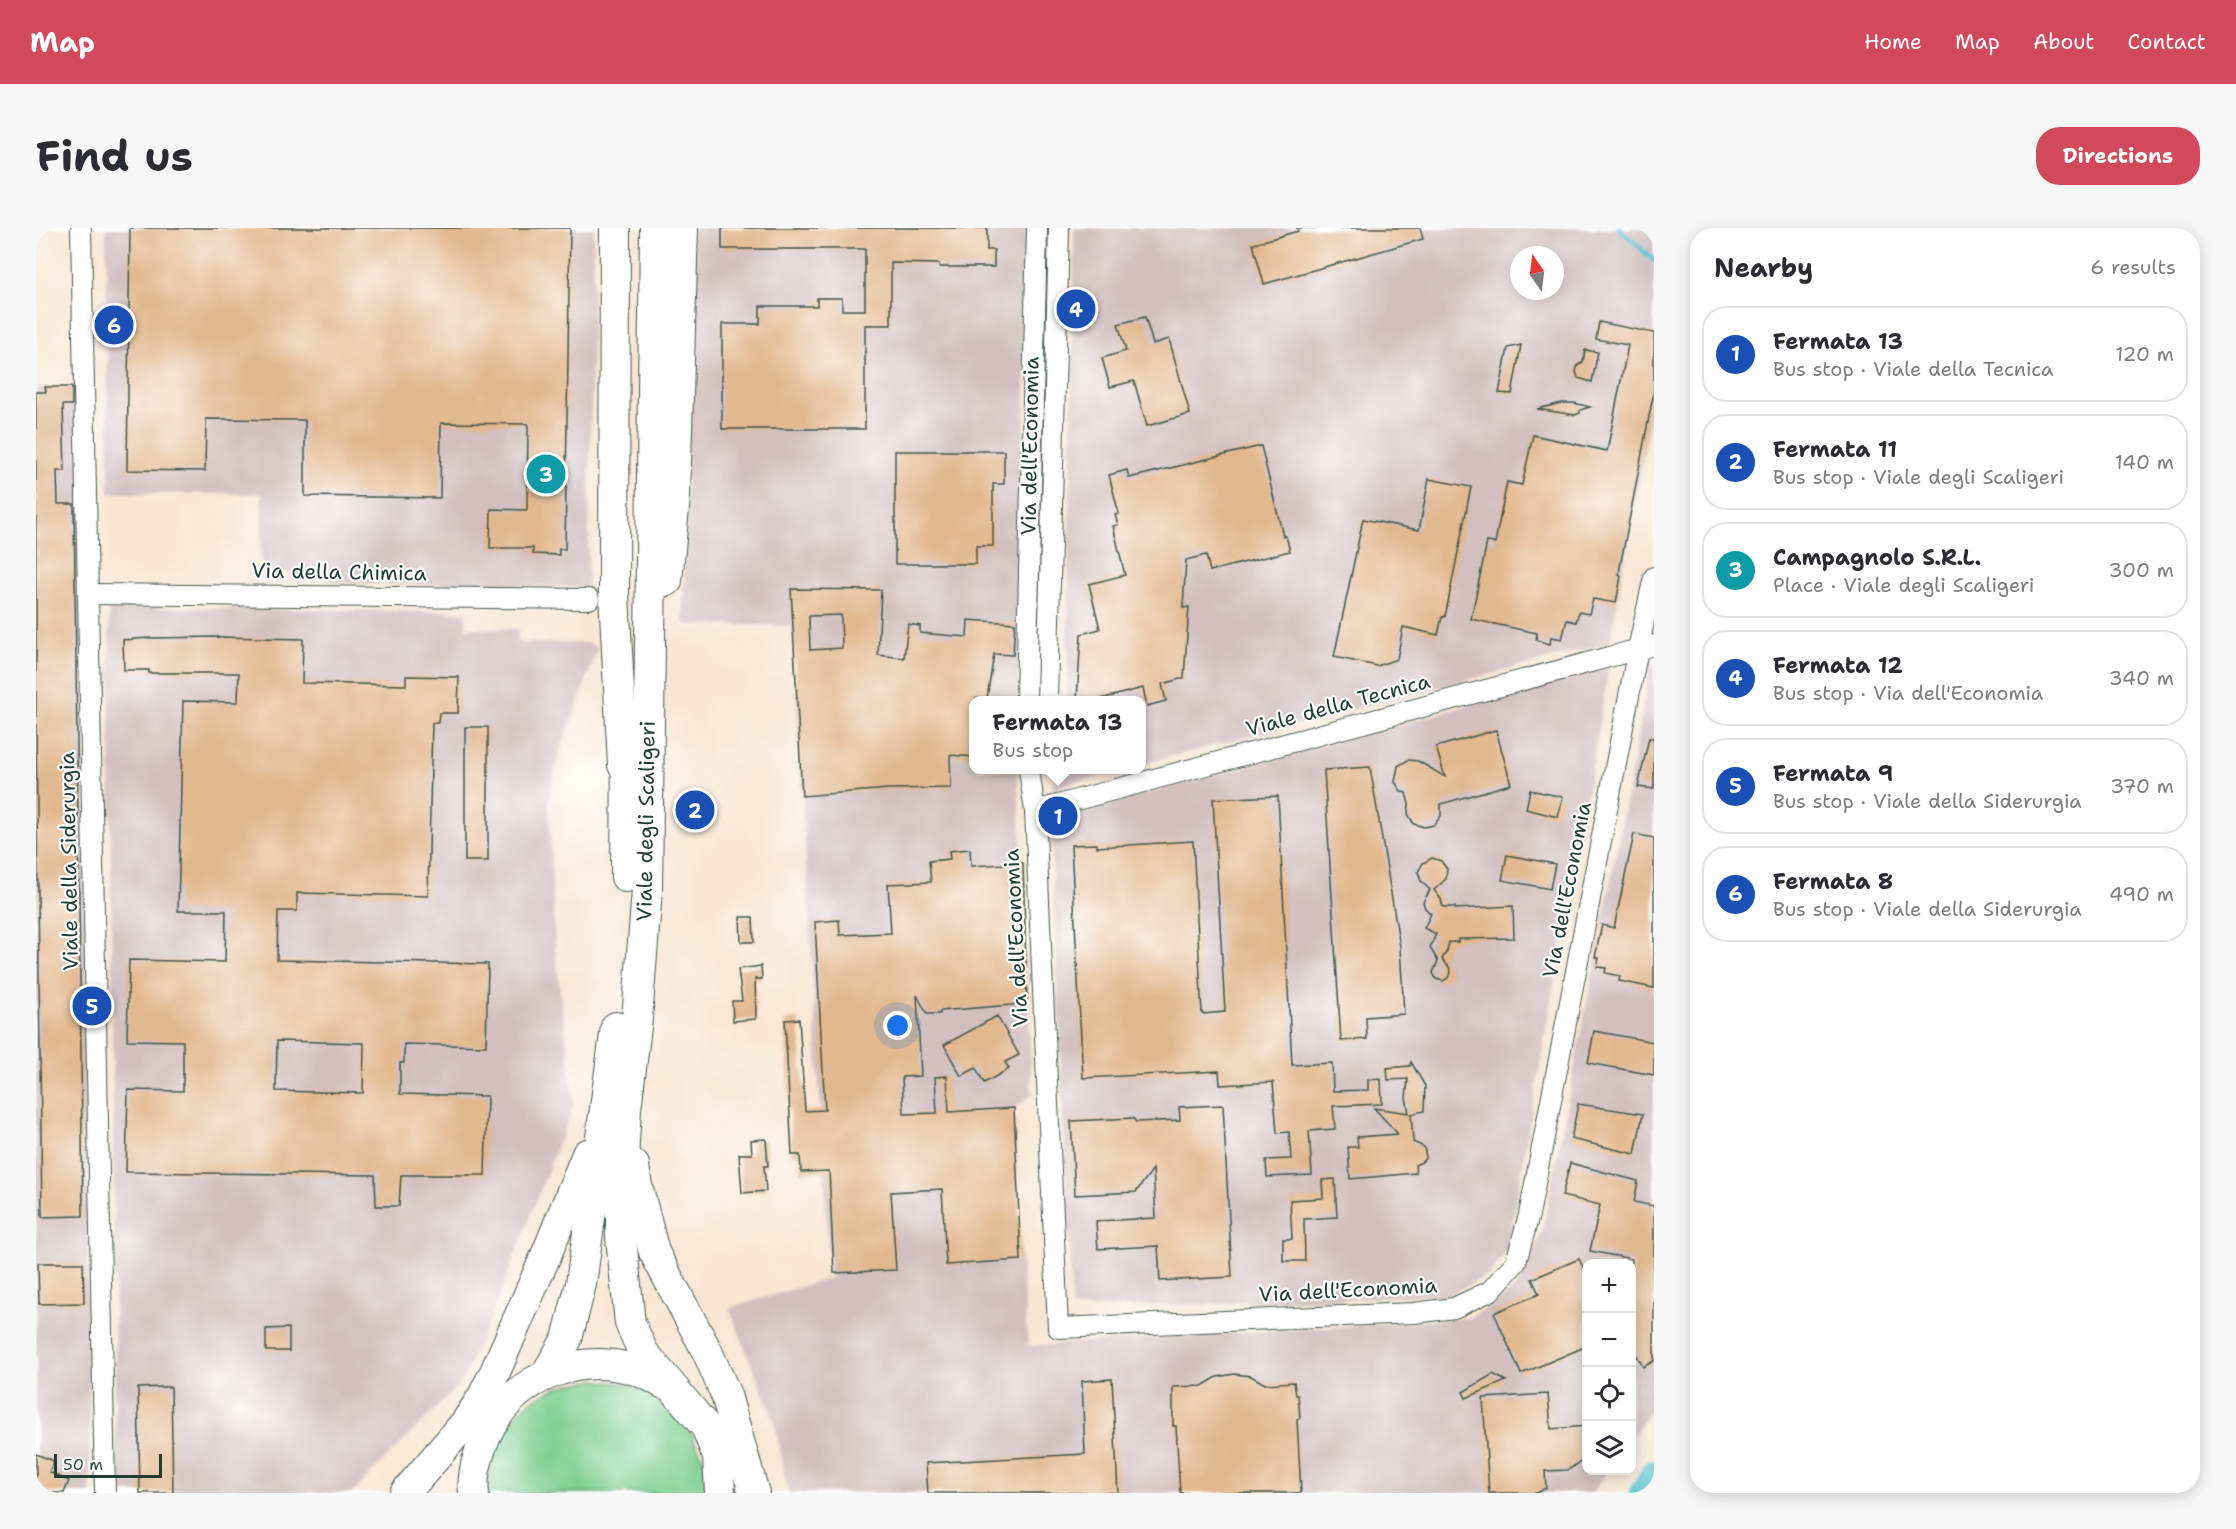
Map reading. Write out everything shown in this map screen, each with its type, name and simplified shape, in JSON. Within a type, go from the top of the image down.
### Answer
[{"type":"highway","points":[[615,228],[614,594],[626,818]]},
{"type":"highway","name":"Viale degli Scaligeri","points":[[546,1374],[567,1339],[581,1284],[615,1109],[638,1019],[646,890],[647,769],[642,403],[635,228]]},
{"type":"highway","name":"Viale degli Scaligeri","points":[[655,228],[642,403],[626,818],[626,903],[616,1023],[615,1109],[621,1192],[621,1238],[630,1323],[643,1352],[706,1427],[718,1457],[720,1493]]},
{"type":"highway","points":[[647,769],[675,497],[683,228]]},
{"type":"highway","points":[[405,1493],[466,1422],[482,1398],[615,1109]]},
{"type":"highway","points":[[615,1109],[654,1251],[707,1351],[726,1395],[754,1493]]},
{"type":"highway","name":"Viale degli Scaligeri","points":[[472,1491],[476,1464],[484,1436],[495,1417],[525,1386],[546,1374],[567,1367],[596,1363],[620,1365],[650,1375],[681,1395]]},
{"type":"street","name":"Viale della Siderurgia","points":[[81,228],[105,1493]]},
{"type":"street","name":"Via dell'Economia","points":[[1026,696],[1037,228]]},
{"type":"street","name":"Via dell'Economia","points":[[1047,696],[1059,228]]},
{"type":"street","name":"Via dell'Economia","points":[[1030,774],[1035,811],[1058,1328],[1414,1313],[1454,1308],[1490,1291],[1516,1262],[1529,1215],[1646,647],[1654,577]]},
{"type":"street","name":"Via della Chimica","points":[[89,594],[589,599]]},
{"type":"street","name":"Viale della Tecnica","points":[[1035,811],[1646,647]]},
{"type":"street","name":"Via dell'Economia","points":[[1035,811],[1041,774]]},
{"type":"shaded area","points":[[106,228],[594,228],[588,587],[333,583],[322,574],[261,572],[262,494],[109,493]]},
{"type":"shaded area","points":[[692,228],[1029,228],[1018,696],[969,696],[969,774],[1017,774],[1032,1094],[1014,1109],[1021,1260],[1028,1346],[1469,1318],[1503,1298],[1517,1285],[1542,1233],[1650,668],[1654,660],[1654,1405],[1636,1431],[1636,1259],[1582,1259],[1582,1475],[1605,1475],[1592,1493],[788,1493],[775,1423],[729,1308],[830,1278],[791,626],[683,624]]},
{"type":"shaded area","points":[[1074,228],[1654,228],[1654,399],[1610,643],[1146,763],[1146,696],[1067,696]]},
{"type":"shaded area","points":[[36,388],[81,388],[90,1493],[36,1493]]},
{"type":"shaded area","points":[[109,607],[466,612],[466,628],[518,629],[518,643],[588,643],[598,648],[559,755],[549,803],[555,948],[574,1104],[491,1317],[460,1384],[352,1493],[116,1493]]},
{"type":"shaded area","points":[[1609,667],[1508,1250],[1488,1276],[1448,1295],[1072,1309],[1050,820]]},
{"type":"shaded area","points":[[1057,774],[1106,774],[1052,788]]},
{"type":"green space","points":[[595,1380],[630,1385],[662,1401],[687,1426],[703,1458],[708,1493],[485,1493],[490,1457],[506,1426],[529,1402],[560,1386]]},
{"type":"building","points":[[130,228],[570,228],[565,549],[559,549],[559,555],[533,554],[533,548],[490,548],[491,509],[527,510],[528,424],[441,423],[440,498],[305,496],[305,420],[206,419],[205,471],[127,470]]},
{"type":"building","points":[[722,228],[987,228],[987,250],[994,250],[994,267],[939,267],[939,264],[891,263],[891,325],[865,325],[865,429],[722,429],[722,324],[760,324],[760,306],[817,306],[817,298],[842,298],[842,310],[865,310],[865,249],[722,249]]},
{"type":"building","points":[[1297,228],[1420,228],[1423,239],[1264,284],[1253,244],[1298,231]]},
{"type":"building","points":[[1145,317],[1153,344],[1169,339],[1190,414],[1147,426],[1134,381],[1110,387],[1102,358],[1126,351],[1118,324]]},
{"type":"building","points":[[1599,322],[1654,333],[1654,391],[1620,567],[1619,575],[1621,576],[1616,603],[1593,599],[1589,614],[1579,612],[1576,622],[1567,620],[1562,639],[1551,637],[1550,644],[1536,640],[1537,633],[1471,619],[1487,542],[1495,543],[1507,482],[1522,485],[1533,435],[1607,451],[1628,345],[1596,339]]},
{"type":"building","points":[[1521,345],[1512,394],[1499,393],[1508,348]]},
{"type":"building","points":[[1585,350],[1598,352],[1592,382],[1578,378],[1576,371],[1578,365],[1583,362]]},
{"type":"building","points":[[45,387],[72,387],[72,405],[63,405],[65,471],[57,471],[58,504],[74,504],[83,1216],[42,1217],[36,729],[36,392],[46,392]]},
{"type":"building","points":[[1562,403],[1590,407],[1580,410],[1580,413],[1575,415],[1537,409]]},
{"type":"building","points":[[1261,446],[1283,536],[1286,536],[1290,551],[1210,571],[1206,555],[1186,560],[1183,608],[1189,607],[1184,678],[1162,684],[1166,701],[1147,706],[1143,688],[1112,696],[1077,696],[1081,634],[1100,629],[1089,584],[1125,575],[1113,526],[1118,525],[1115,515],[1119,514],[1109,475],[1127,470],[1129,478]]},
{"type":"building","points":[[895,451],[1004,451],[1004,484],[993,484],[993,546],[976,546],[976,564],[895,564]]},
{"type":"building","points":[[1429,479],[1471,487],[1445,617],[1442,617],[1438,635],[1403,627],[1397,659],[1377,666],[1334,657],[1363,519],[1419,530]]},
{"type":"building","points":[[791,589],[881,590],[878,655],[904,658],[908,624],[920,626],[920,633],[967,637],[968,620],[1015,623],[1013,655],[994,654],[987,696],[969,696],[969,757],[950,755],[951,788],[888,789],[802,796]],"holes":[[[841,615],[842,648],[810,650],[809,616]]]},
{"type":"building","points":[[149,638],[303,639],[302,683],[406,685],[406,676],[459,677],[458,713],[439,713],[438,723],[432,723],[428,896],[297,893],[297,911],[278,911],[277,960],[488,964],[486,1046],[404,1044],[404,1063],[400,1063],[400,1094],[487,1096],[485,1175],[401,1175],[399,1206],[376,1206],[375,1175],[126,1172],[128,1090],[183,1091],[183,1041],[127,1040],[129,960],[225,962],[226,911],[178,911],[183,701],[238,702],[239,673],[149,673],[149,670],[124,670],[123,640]],"holes":[[[277,1041],[364,1043],[363,1093],[276,1091]]]},
{"type":"building","points":[[465,727],[488,727],[488,861],[465,861]]},
{"type":"building","points":[[1496,730],[1511,784],[1441,804],[1441,816],[1434,825],[1424,827],[1414,824],[1408,814],[1409,804],[1406,793],[1401,791],[1395,782],[1398,766],[1408,760],[1418,761],[1445,777],[1436,747]]},
{"type":"building","points":[[1649,738],[1654,738],[1654,789],[1638,787]]},
{"type":"building","points":[[1370,767],[1400,947],[1404,1014],[1366,1017],[1367,1039],[1341,1041],[1324,770]]},
{"type":"building","points":[[1530,790],[1563,797],[1558,817],[1526,809]]},
{"type":"building","points":[[1278,796],[1292,1065],[1332,1063],[1333,1091],[1368,1090],[1368,1080],[1381,1079],[1382,1104],[1333,1106],[1335,1129],[1309,1131],[1312,1175],[1267,1177],[1266,1160],[1291,1159],[1289,1132],[1277,1133],[1273,1082],[1220,1085],[1219,1071],[1083,1078],[1071,845],[1097,844],[1097,847],[1193,841],[1202,1014],[1225,1012],[1213,799]]},
{"type":"building","points":[[1634,834],[1654,838],[1654,988],[1619,981],[1620,976],[1605,973],[1606,968],[1597,967],[1599,958],[1595,957],[1602,925],[1614,928]]},
{"type":"building","points":[[970,849],[971,866],[1023,863],[1027,1001],[1012,1005],[927,1014],[917,995],[921,1076],[902,1077],[904,1114],[937,1113],[935,1077],[947,1076],[949,1112],[1014,1108],[1021,1260],[946,1265],[942,1189],[891,1192],[896,1270],[834,1273],[829,1171],[801,1172],[800,1155],[792,1155],[785,1020],[799,1019],[805,1111],[825,1110],[815,922],[839,920],[840,935],[891,933],[888,884],[931,882],[929,861],[950,859],[949,851]]},
{"type":"building","points":[[1507,855],[1555,864],[1550,889],[1502,880]]},
{"type":"building","points":[[1432,858],[1441,861],[1447,869],[1446,879],[1434,890],[1441,899],[1443,907],[1455,907],[1455,909],[1513,906],[1514,938],[1458,939],[1458,942],[1449,942],[1442,959],[1451,973],[1443,981],[1436,979],[1433,973],[1438,961],[1430,948],[1436,934],[1424,928],[1431,914],[1423,902],[1430,890],[1421,881],[1418,872],[1423,863]]},
{"type":"building","points":[[740,917],[753,917],[754,942],[741,942]]},
{"type":"building","points":[[761,966],[762,979],[755,979],[756,1019],[733,1021],[732,1001],[742,1001],[738,969]]},
{"type":"building","points":[[997,1016],[1019,1055],[1005,1062],[1009,1069],[984,1083],[976,1068],[961,1076],[944,1045]]},
{"type":"building","points":[[1594,1031],[1654,1042],[1654,1075],[1588,1063]]},
{"type":"building","points":[[1411,1062],[1425,1086],[1424,1111],[1411,1114],[1413,1142],[1424,1147],[1426,1157],[1415,1165],[1416,1173],[1350,1179],[1348,1147],[1358,1147],[1357,1137],[1398,1134],[1374,1108],[1409,1113],[1406,1098],[1408,1079],[1388,1080],[1387,1068],[1410,1066]]},
{"type":"building","points":[[1578,1104],[1643,1114],[1635,1154],[1571,1139]]},
{"type":"building","points":[[1223,1105],[1232,1277],[1160,1281],[1158,1246],[1098,1249],[1096,1221],[1156,1218],[1153,1169],[1136,1192],[1075,1195],[1071,1121],[1133,1118],[1136,1122],[1180,1120],[1179,1107]]},
{"type":"building","points":[[766,1139],[768,1166],[764,1166],[766,1191],[742,1193],[739,1154],[752,1154],[751,1140]]},
{"type":"building","points":[[1570,1163],[1638,1181],[1634,1202],[1654,1206],[1654,1361],[1643,1367],[1636,1354],[1636,1259],[1590,1251],[1600,1205],[1562,1196]]},
{"type":"building","points":[[1335,1179],[1337,1217],[1304,1219],[1305,1261],[1283,1261],[1283,1239],[1292,1239],[1290,1200],[1323,1198],[1322,1180]]},
{"type":"building","points":[[1579,1259],[1582,1265],[1582,1348],[1521,1374],[1494,1313],[1539,1294],[1532,1279]]},
{"type":"building","points":[[38,1263],[83,1263],[84,1303],[39,1304]]},
{"type":"building","points":[[289,1328],[289,1351],[266,1351],[266,1329]]},
{"type":"building","points":[[1234,1374],[1251,1376],[1265,1384],[1294,1382],[1296,1395],[1298,1395],[1300,1418],[1297,1419],[1301,1493],[1180,1493],[1176,1426],[1173,1426],[1173,1387],[1202,1386],[1217,1377]]},
{"type":"building","points":[[1493,1374],[1506,1381],[1466,1398],[1463,1392]]},
{"type":"building","points":[[1112,1379],[1118,1493],[928,1493],[926,1463],[1085,1454],[1082,1381]]},
{"type":"building","points":[[171,1387],[173,1493],[140,1493],[138,1388]]},
{"type":"building","points":[[1548,1394],[1551,1429],[1582,1426],[1582,1461],[1568,1470],[1545,1471],[1546,1488],[1537,1493],[1489,1493],[1483,1398]]},
{"type":"building","points":[[36,1454],[54,1461],[49,1472],[69,1481],[64,1493],[36,1493]]},
{"type":"waterway","points":[[1619,228],[1654,261]]},
{"type":"waterway","points":[[1642,1493],[1654,1472]]},
{"type":"place","name":"Fermata 12","points":[[1076,309]]},
{"type":"place","name":"Fermata 8","points":[[114,325]]},
{"type":"place","name":"Campagnolo S.R.L.","points":[[546,474]]},
{"type":"place","name":"Fermata 11","points":[[695,810]]},
{"type":"place","name":"Fermata 13","points":[[1058,816]]},
{"type":"place","name":"Fermata 9","points":[[92,1006]]}]
